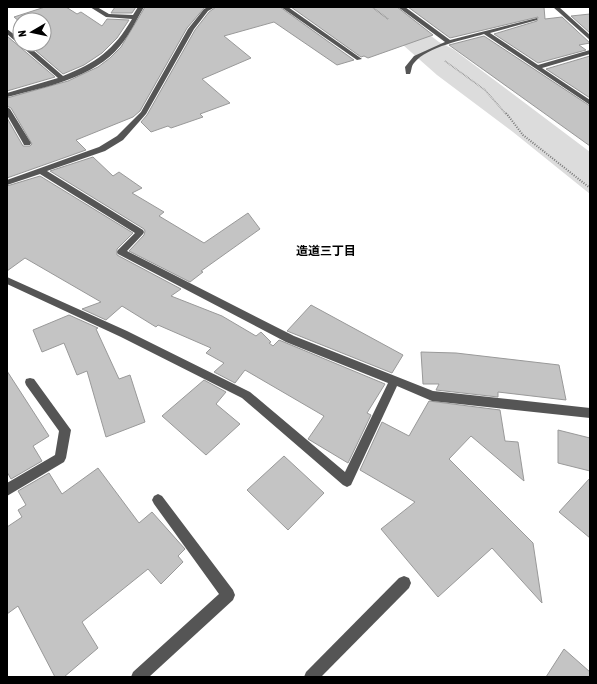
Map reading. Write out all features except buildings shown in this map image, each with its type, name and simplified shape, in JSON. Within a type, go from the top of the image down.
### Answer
[{"type":"street","points":[[93,7],[108,16],[135,17]]},
{"type":"street","points":[[7,95],[89,68],[116,47],[141,7]]},
{"type":"street","points":[[7,183],[102,149],[120,138],[144,113],[191,29],[206,10],[212,7]]},
{"type":"street","points":[[284,7],[358,58]]},
{"type":"street","points":[[401,7],[449,42]]},
{"type":"street","points":[[556,7],[590,38]]},
{"type":"street","points":[[408,73],[407,68],[410,62],[430,50],[449,42],[535,19]]},
{"type":"street","points":[[485,32],[590,103]]},
{"type":"street","points":[[31,52],[62,78]]},
{"type":"street","points":[[537,67],[590,52]]},
{"type":"street","points":[[7,109],[27,143]]},
{"type":"street","points":[[41,170],[140,232],[121,252],[290,339],[432,396],[590,413]]},
{"type":"street","points":[[7,280],[124,334],[246,395],[347,481],[394,381]]},
{"type":"street","points":[[7,490],[60,458],[65,430],[30,382]]},
{"type":"street","points":[[138,677],[228,595],[158,500]]},
{"type":"street","points":[[311,677],[404,583]]},
{"type":"path","points":[[372,7],[390,20]]},
{"type":"path","points":[[430,50],[487,92],[523,135],[590,188]]},
{"type":"shaded area","points":[[360,7],[393,7],[439,42],[453,49],[590,152],[590,194],[513,132],[437,75]]},
{"type":"district","name":"造道三丁目","points":[[326,251]]}]
